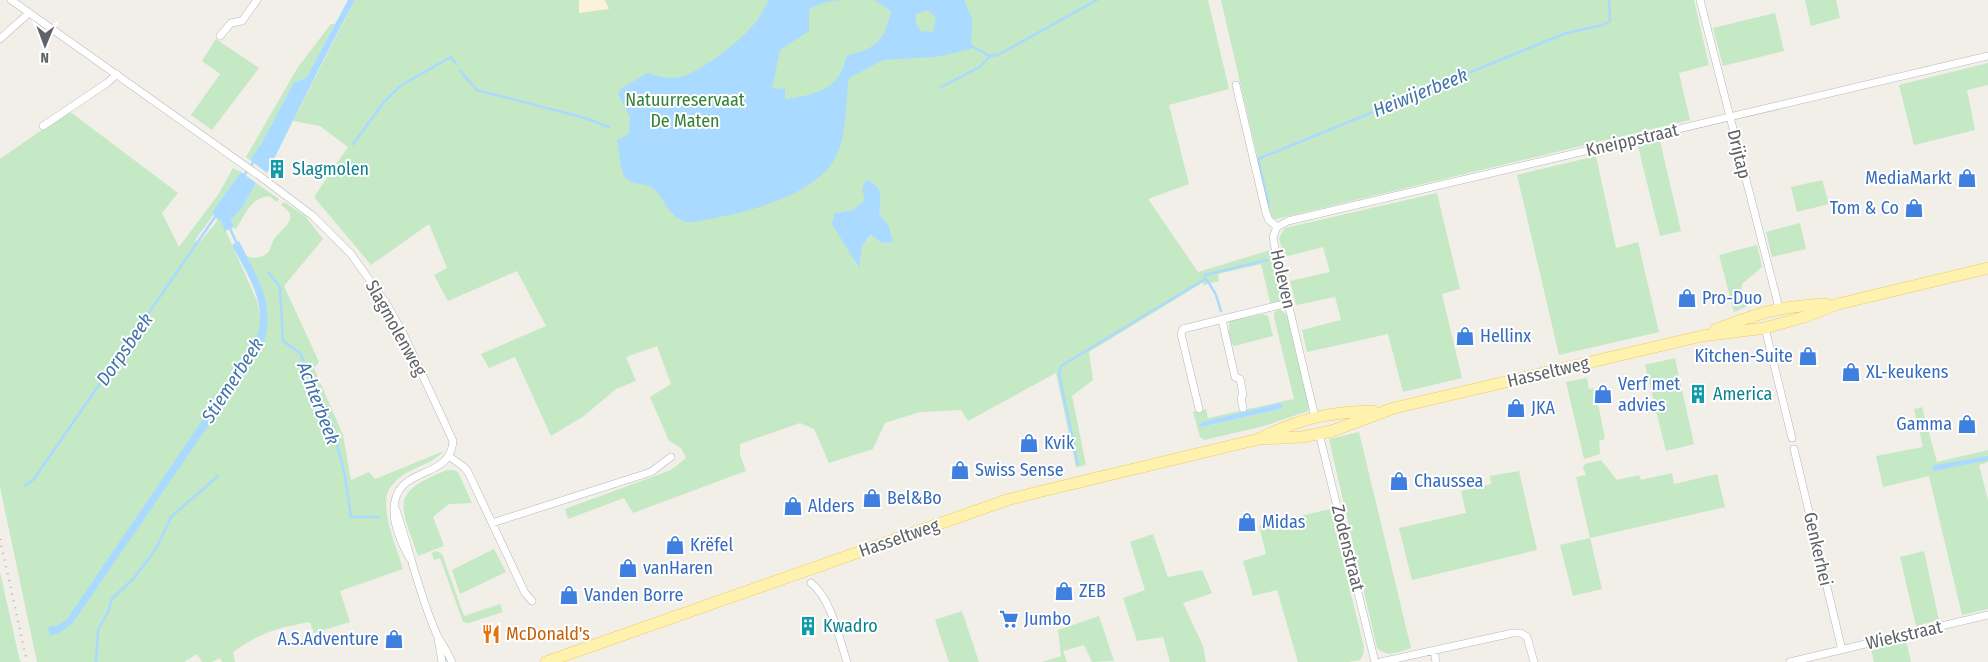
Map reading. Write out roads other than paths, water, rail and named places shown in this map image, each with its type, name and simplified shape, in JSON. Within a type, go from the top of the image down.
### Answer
[{"type":"main road","name":"Hasseltweg","points":[[546,662],[1008,500],[1259,439],[1302,437],[1332,430],[1394,408],[1702,336],[1765,328],[1838,304],[1988,268]]},
{"type":"main road","name":"Hasseltweg","points":[[1702,336],[1759,313],[1780,308],[1838,304]]},
{"type":"main road","points":[[1780,308],[1787,314],[1784,323]]},
{"type":"main road","points":[[1759,313],[1758,322],[1765,328]]},
{"type":"main road","name":"Hasseltweg","points":[[1259,439],[1298,421],[1334,412],[1394,408]]},
{"type":"main road","points":[[1315,417],[1310,421],[1310,427],[1313,432],[1319,433]]},
{"type":"street","name":"Slagmolenweg","points":[[11,0],[261,177],[313,216],[351,254],[369,278],[402,331],[450,433],[453,442],[450,457]]},
{"type":"street","points":[[220,36],[229,21],[242,21],[257,0]]},
{"type":"street","name":"Drijtap","points":[[1700,0],[1780,308]]},
{"type":"street","points":[[0,39],[29,13]]},
{"type":"street","name":"Kneippstraat","points":[[1277,228],[1288,222],[1988,56]]},
{"type":"street","points":[[43,126],[107,83],[117,74]]},
{"type":"street","name":"Holeven","points":[[1236,86],[1266,213],[1269,220],[1277,228],[1274,237],[1274,248],[1315,417]]},
{"type":"street","points":[[1199,410],[1181,334],[1183,329],[1288,303]]},
{"type":"street","points":[[1222,320],[1235,377],[1240,379],[1243,408]]},
{"type":"street","points":[[1765,328],[1792,438]]},
{"type":"street","name":"Zodenstraat","points":[[1319,433],[1375,662]]},
{"type":"street","name":"Genkerhei","points":[[1794,449],[1842,650]]},
{"type":"street","points":[[452,662],[437,634],[411,560],[398,536],[394,520],[394,503],[398,491],[408,481],[434,468],[450,457],[464,467],[524,593],[532,601]]},
{"type":"street","points":[[492,523],[651,472],[671,457]]},
{"type":"street","points":[[811,583],[818,588],[826,601],[847,662]]},
{"type":"street","name":"Wiekstraat","points":[[1790,662],[1988,615]]},
{"type":"street","points":[[1382,662],[1513,632],[1527,637],[1534,662]]},
{"type":"street","points":[[437,634],[442,662]]},
{"type":"street","points":[[1434,651],[1436,662]]},
{"type":"water","points":[[348,0],[355,0],[267,173],[250,160],[261,144],[294,82],[306,78]]},
{"type":"water","points":[[769,0],[841,0],[826,2],[809,9],[809,31],[780,50],[772,88],[785,89],[785,99],[810,94],[829,87],[840,74],[847,55],[865,50],[878,42],[886,29],[891,11],[874,0],[964,0],[972,19],[971,49],[936,57],[883,60],[849,78],[842,141],[834,160],[811,183],[796,192],[760,207],[695,222],[681,220],[671,213],[659,194],[652,187],[632,182],[623,174],[617,140],[629,134],[630,117],[618,94],[621,89],[647,73],[677,78],[700,68],[741,38],[757,20]],"holes":[[[928,10],[936,18],[933,32],[921,31],[916,24],[916,14]]]},
{"type":"water","points":[[241,172],[256,183],[242,208],[231,220],[234,227],[225,231],[221,220],[218,220],[212,212]]},
{"type":"water","points":[[867,179],[879,190],[881,197],[879,213],[889,226],[893,242],[882,243],[871,235],[862,246],[859,268],[832,224],[835,213],[853,210],[865,200],[862,189]]},
{"type":"water","points":[[239,241],[259,280],[267,307],[266,334],[261,349],[72,624],[59,633],[50,636],[48,627],[59,625],[67,619],[255,343],[259,330],[259,304],[251,281],[232,245]]},
{"type":"water","points":[[1280,403],[1283,406],[1280,409],[1199,426],[1202,422]]},
{"type":"water","points":[[1988,456],[1988,460],[1934,471],[1932,468],[1935,465]]},
{"type":"waterway","name":"Achterbeek","points":[[971,46],[990,56],[998,55],[1097,0]]},
{"type":"waterway","name":"Heiwijerbeek","points":[[1269,206],[1258,159],[1566,33],[1603,25],[1610,21],[1609,0]]},
{"type":"waterway","name":"Achterbeek","points":[[353,144],[384,102],[400,86],[451,57],[456,64]]},
{"type":"waterway","points":[[941,87],[980,67],[989,57]]},
{"type":"waterway","points":[[460,71],[477,90],[585,118],[609,127]]},
{"type":"waterway","name":"Stiemerbeek","points":[[243,177],[254,161]]},
{"type":"waterway","name":"Dorpsbeek","points":[[25,486],[34,479],[217,214]]},
{"type":"waterway","name":"Stiemerbeek","points":[[229,226],[237,244]]},
{"type":"waterway","name":"Heiwijerbeek","points":[[1078,465],[1059,374],[1061,366],[1205,279],[1205,275],[1267,260]]},
{"type":"waterway","name":"Achterbeek","points":[[269,273],[280,287],[283,341],[300,353],[333,428],[345,476],[351,517],[379,517]]},
{"type":"waterway","points":[[1207,280],[1215,293]]},
{"type":"waterway","points":[[1216,295],[1221,311]]},
{"type":"waterway","name":"Achterbeek","points":[[96,662],[98,630],[108,612],[112,599],[134,578],[156,549],[171,517],[218,476]]},
{"type":"railway","points":[[0,539],[27,662]]},
{"type":"place","name":"Slagmolen","points":[[277,169]]},
{"type":"place","name":"MediaMarkt","points":[[1967,178]]},
{"type":"place","name":"Tom & Co","points":[[1914,208]]},
{"type":"place","name":"Pro-Duo","points":[[1687,298]]},
{"type":"place","name":"Hellinx","points":[[1465,336]]},
{"type":"place","name":"Kitchen-Suite","points":[[1808,356]]},
{"type":"place","name":"XL-keukens","points":[[1851,372]]},
{"type":"place","name":"Verf met advies","points":[[1603,394]]},
{"type":"place","name":"America","points":[[1698,394]]},
{"type":"place","name":"JKA","points":[[1516,408]]},
{"type":"place","name":"Gamma","points":[[1967,424]]},
{"type":"place","name":"Kvik","points":[[1029,443]]},
{"type":"place","name":"Swiss Sense","points":[[960,470]]},
{"type":"place","name":"Chaussea","points":[[1399,481]]},
{"type":"place","name":"Bel&Bo","points":[[872,498]]},
{"type":"place","name":"Alders","points":[[793,506]]},
{"type":"place","name":"Midas","points":[[1247,522]]},
{"type":"place","name":"Krëfel","points":[[675,545]]},
{"type":"place","name":"vanHaren","points":[[628,568]]},
{"type":"place","name":"ZEB","points":[[1064,591]]},
{"type":"place","name":"Vanden Borre","points":[[569,595]]},
{"type":"place","name":"Jumbo","points":[[1009,619]]},
{"type":"place","name":"Kwadro","points":[[808,626]]},
{"type":"place","name":"McDonald's","points":[[491,634]]},
{"type":"place","name":"A.S.Adventure","points":[[394,639]]},
{"type":"park label","name":"Natuurreservaat De Maten","points":[[685,110]]}]
